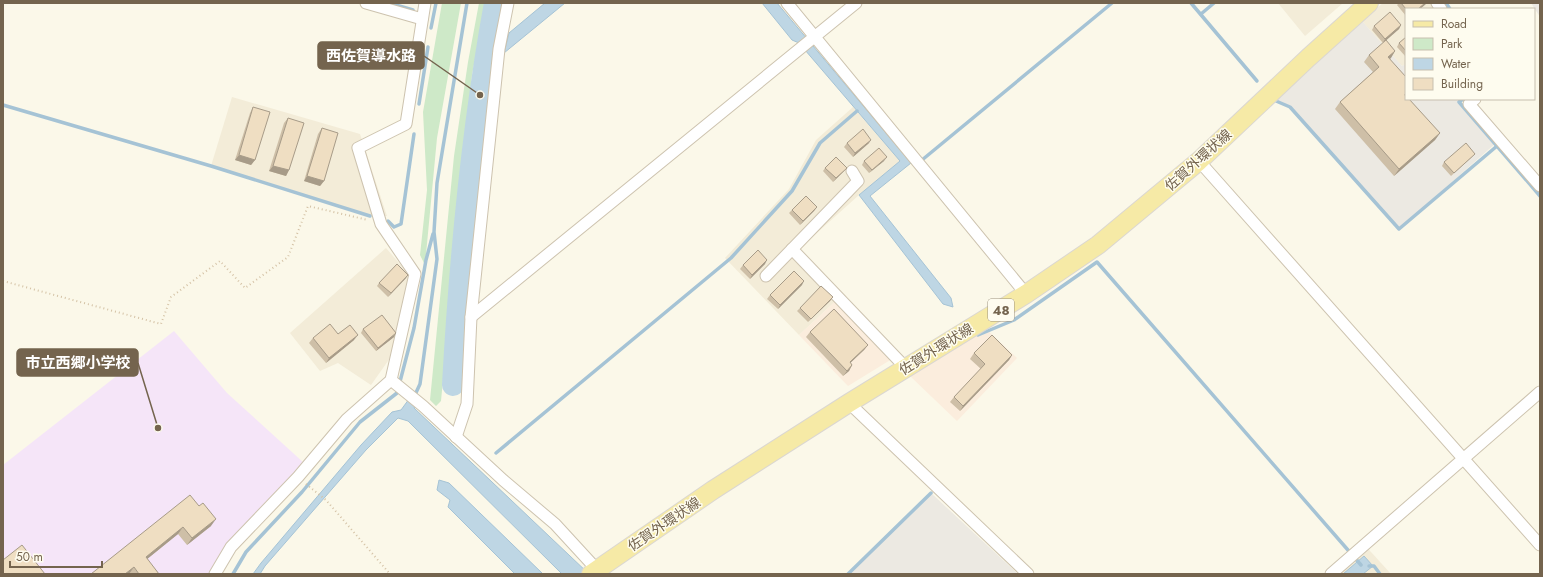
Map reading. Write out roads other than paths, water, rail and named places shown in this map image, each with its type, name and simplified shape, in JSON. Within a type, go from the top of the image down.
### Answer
[{"type":"main road","name":"佐賀外環状線","points":[[596,573],[713,490],[849,403],[1026,294],[1098,245],[1199,161],[1308,58],[1369,3]]},
{"type":"street","points":[[366,3],[422,19]]},
{"type":"street","points":[[215,574],[231,547],[298,477],[347,419],[391,380],[415,274],[381,224],[358,148],[406,124],[425,3]]},
{"type":"street","points":[[456,437],[467,404],[470,317],[499,49],[508,3]]},
{"type":"street","points":[[787,3],[1026,294]]},
{"type":"street","points":[[470,317],[856,3]]},
{"type":"street","points":[[1473,100],[1469,104],[1540,186]]},
{"type":"street","points":[[1199,161],[1540,545]]},
{"type":"street","points":[[766,276],[858,181],[852,171]]},
{"type":"street","points":[[792,249],[906,368]]},
{"type":"street","points":[[391,380],[423,406],[503,480],[555,524],[596,573]]},
{"type":"street","points":[[1331,574],[1540,392]]},
{"type":"street","points":[[849,403],[1028,574]]},
{"type":"water","points":[[545,3],[565,3],[504,53],[509,33]]},
{"type":"water","points":[[762,3],[777,3],[911,163],[870,196],[951,298],[953,307],[943,304],[859,195],[900,161],[799,43],[792,40]]},
{"type":"water","points":[[409,399],[416,404],[414,408],[589,574],[562,574],[408,421],[398,418],[366,450],[265,566],[260,574],[253,574],[361,445],[392,412],[401,410]]},
{"type":"water","points":[[439,480],[449,483],[543,574],[515,574],[448,507],[450,500],[437,490]]},
{"type":"water","points":[[1364,556],[1373,566],[1363,574],[1343,574]]},
{"type":"waterway","points":[[389,3],[413,10]]},
{"type":"waterway","points":[[431,28],[436,3]]},
{"type":"waterway","points":[[414,397],[420,384],[437,259],[434,232],[437,183],[467,3]]},
{"type":"waterway","points":[[453,385],[459,289],[473,145],[495,3]]},
{"type":"waterway","points":[[922,160],[1112,3]]},
{"type":"waterway","points":[[1191,3],[1257,81]]},
{"type":"waterway","points":[[1201,14],[1214,3]]},
{"type":"waterway","points":[[1446,3],[1449,8]]},
{"type":"waterway","points":[[419,104],[428,47]]},
{"type":"waterway","points":[[1462,100],[1459,102],[1540,196]]},
{"type":"waterway","points":[[1276,101],[1290,107],[1399,229],[1497,146]]},
{"type":"waterway","points":[[3,105],[211,166],[370,216]]},
{"type":"waterway","points":[[496,453],[731,258],[792,191],[820,143],[857,111]]},
{"type":"waterway","points":[[388,221],[394,227],[401,224],[414,134]]},
{"type":"waterway","points":[[233,574],[246,552],[302,492],[360,422],[397,393],[414,328],[426,260],[433,234]]},
{"type":"waterway","points":[[978,335],[1014,320],[1097,262],[1361,565]]},
{"type":"waterway","points":[[848,574],[931,493]]},
{"type":"waterway","points":[[1369,566],[1374,566],[1380,574]]},
{"type":"place","name":"西佐賀導水路","points":[[480,95]]},
{"type":"place","name":"市立西郷小学校","points":[[158,428]]}]
